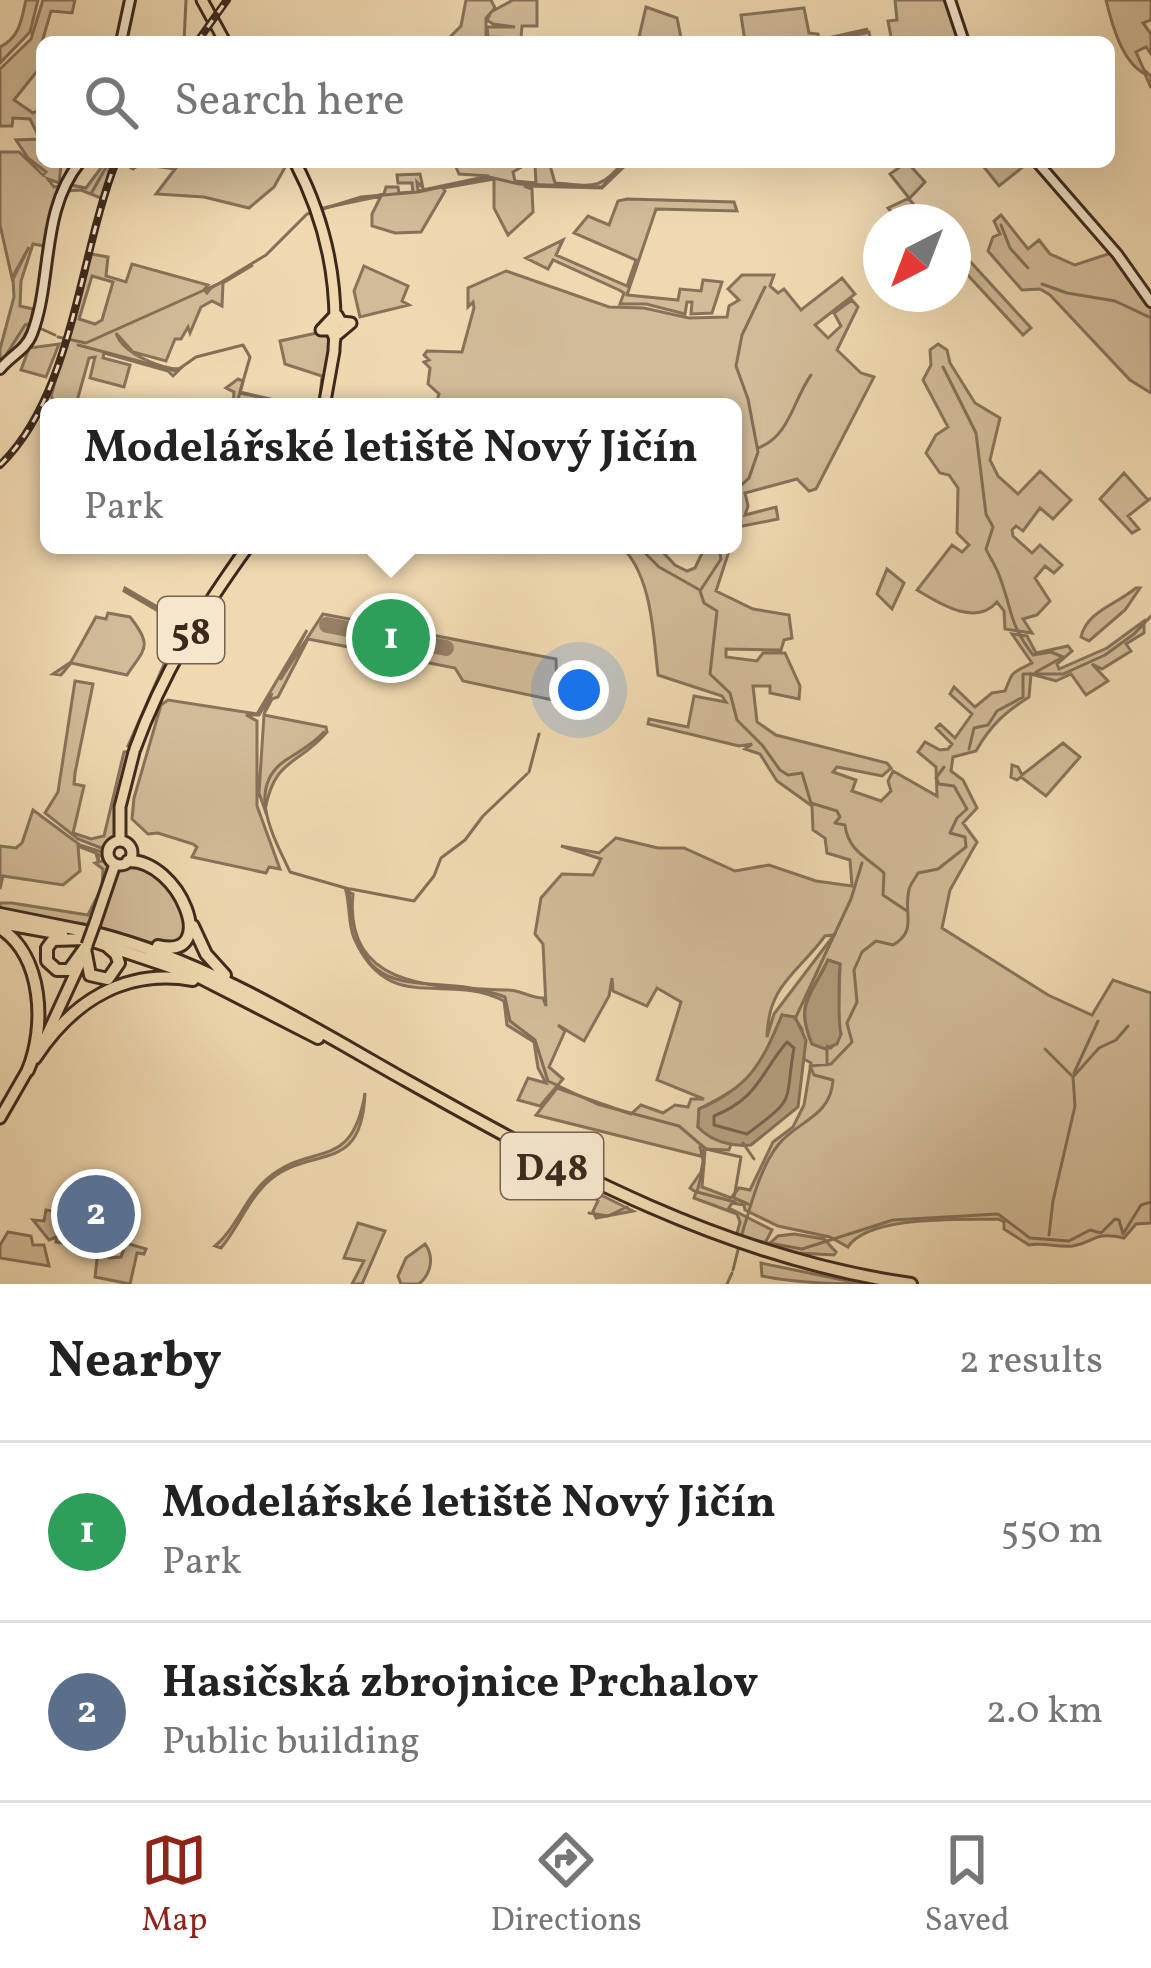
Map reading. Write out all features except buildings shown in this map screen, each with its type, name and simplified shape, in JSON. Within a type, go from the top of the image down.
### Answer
[{"type":"highway","name":"D48","points":[[0,921],[22,918],[172,949],[183,945],[190,936],[186,911],[171,882],[151,866],[125,860]]},
{"type":"highway","name":"D48","points":[[125,860],[172,881],[209,958],[256,996]]},
{"type":"highway","name":"D48","points":[[0,921],[92,934],[166,955],[256,996],[567,1169],[727,1241]]},
{"type":"highway","points":[[0,921],[20,946],[32,972],[39,1029],[28,1070]]},
{"type":"highway","name":"D48","points":[[92,934],[230,992],[343,1049]]},
{"type":"highway","name":"D48","points":[[92,934],[199,972],[591,1186],[727,1241],[886,1284]]},
{"type":"highway","name":"D48","points":[[34,1058],[72,1012],[121,984],[181,978],[230,992]]},
{"type":"highway","name":"D48","points":[[767,1254],[911,1284]]},
{"type":"main road","points":[[122,36],[130,0]]},
{"type":"main road","points":[[202,0],[222,36]]},
{"type":"main road","points":[[950,0],[962,36]]},
{"type":"main road","points":[[0,369],[27,344],[49,232],[77,168]]},
{"type":"main road","points":[[298,168],[317,209],[329,252],[336,313],[325,398]]},
{"type":"main road","points":[[1042,168],[1117,254],[1151,302]]},
{"type":"main road","name":"58","points":[[0,1118],[34,1058],[125,860],[108,851],[119,842],[124,786],[158,689],[182,644],[243,554]]},
{"type":"main road","points":[[119,842],[128,845],[125,860]]},
{"type":"shaded area","points":[[26,0],[38,0],[30,32],[0,63],[0,47],[16,33]]},
{"type":"shaded area","points":[[43,0],[75,0],[72,13],[51,11],[44,36],[36,36],[36,72],[14,100],[36,111],[36,131],[30,119],[13,118],[12,126],[0,126],[0,69],[31,39]]},
{"type":"shaded area","points":[[466,0],[491,0],[495,8],[486,18],[486,36],[451,36],[461,26]]},
{"type":"shaded area","points":[[513,0],[537,0],[537,26],[522,26],[521,36],[488,36],[487,27],[515,27],[493,24],[487,20],[491,12]]},
{"type":"shaded area","points":[[895,0],[948,0],[959,36],[891,36],[888,21],[897,20]]},
{"type":"shaded area","points":[[1106,0],[1151,0],[1151,20],[1143,23],[1151,34],[1151,54],[1146,47],[1136,52],[1151,76],[1151,88],[1145,74],[1124,52]]},
{"type":"shaded area","points":[[646,7],[677,18],[681,36],[639,36]]},
{"type":"shaded area","points":[[804,8],[809,33],[818,36],[744,36],[741,15]]},
{"type":"shaded area","points":[[36,139],[36,164],[28,158],[16,140]]},
{"type":"shaded area","points":[[0,152],[19,152],[43,175],[46,172],[41,168],[61,168],[59,183],[48,179],[59,193],[44,246],[33,244],[21,281],[20,306],[33,309],[29,327],[0,366],[14,297],[13,279],[29,247],[12,278],[0,225]]},
{"type":"shaded area","points":[[101,168],[109,168],[103,199],[81,190],[66,191],[71,185],[86,188]]},
{"type":"shaded area","points":[[168,168],[285,168],[274,187],[249,208],[204,197],[156,194],[175,169]]},
{"type":"shaded area","points":[[456,168],[520,168],[513,172],[515,181],[536,183],[535,168],[551,168],[555,183],[586,185],[623,168],[602,188],[524,186],[532,189],[533,212],[508,235],[494,208],[494,179],[443,188],[421,232],[395,233],[372,226],[381,196],[319,209],[384,194],[386,187],[413,192],[412,183],[398,183],[397,175],[420,174],[423,188],[417,182],[418,191],[489,176],[459,174]]},
{"type":"shaded area","points":[[898,168],[912,168],[925,182],[909,199],[913,204],[896,204],[909,198],[890,174]]},
{"type":"shaded area","points":[[985,168],[1022,168],[999,186]]},
{"type":"shaded area","points":[[618,201],[734,202],[737,211],[656,209],[627,295],[678,300],[680,289],[701,291],[703,280],[722,282],[712,313],[691,314],[692,302],[687,302],[685,314],[646,304],[620,304],[624,293],[619,290],[553,260],[548,269],[526,258],[563,240],[556,255],[627,286],[636,260],[574,233],[588,216],[609,225]]},
{"type":"shaded area","points":[[1001,215],[1028,249],[1039,240],[1050,254],[1075,265],[1111,253],[1151,305],[1151,393],[1130,380],[1050,295],[1040,289],[1022,290],[988,251],[993,237],[1000,234],[994,221]]},
{"type":"shaded area","points":[[91,254],[108,257],[106,276],[126,282],[132,264],[208,285],[207,293],[211,288],[253,265],[223,283],[222,306],[212,301],[201,307],[190,333],[188,327],[181,339],[175,339],[166,361],[133,352],[116,333],[120,341],[135,354],[180,369],[173,376],[104,353],[103,358],[130,365],[124,387],[90,378],[95,357],[89,358],[78,398],[52,398]],"holes":[[[92,276],[113,282],[102,320],[95,324],[79,319]]]},
{"type":"shaded area","points":[[971,262],[1031,328],[1023,335],[971,279]]},
{"type":"shaded area","points":[[364,266],[408,286],[402,301],[409,305],[360,317],[354,291]]},
{"type":"shaded area","points":[[506,271],[609,307],[644,308],[689,318],[727,317],[729,306],[739,300],[728,289],[742,275],[774,275],[770,286],[778,293],[784,289],[801,310],[842,278],[855,294],[815,325],[828,338],[841,326],[834,313],[852,300],[858,307],[837,350],[861,373],[874,377],[816,489],[809,491],[797,479],[745,493],[745,515],[776,507],[778,519],[742,526],[742,398],[438,398],[428,384],[430,368],[424,362],[429,360],[424,355],[427,351],[462,352],[474,308],[473,302],[468,307],[468,288]]},
{"type":"shaded area","points":[[326,331],[332,340],[322,398],[322,376],[285,364],[280,341]]},
{"type":"shaded area","points":[[59,344],[46,377],[21,370],[29,348]]},
{"type":"shaded area","points":[[938,344],[947,350],[975,403],[1000,418],[990,460],[998,476],[1018,494],[1040,471],[1071,500],[1053,519],[1040,508],[1023,531],[1016,526],[1012,530],[1032,553],[1040,545],[1062,565],[1054,573],[1045,566],[1035,578],[1050,601],[1037,615],[1023,619],[1032,633],[1005,629],[1004,611],[997,602],[968,613],[917,590],[952,545],[962,552],[969,545],[957,533],[958,488],[926,453],[936,435],[948,427],[923,380],[931,365],[930,350]]},
{"type":"shaded area","points":[[238,379],[243,381],[240,393],[263,398],[234,398],[234,392],[226,388]]},
{"type":"shaded area","points":[[1124,473],[1151,498],[1128,516],[1139,529],[1132,533],[1100,499]]},
{"type":"shaded area","points":[[235,554],[240,554],[205,604],[132,748],[128,746],[180,628],[125,588],[185,623]]},
{"type":"shaded area","points":[[628,554],[665,554],[687,571],[695,568],[702,554],[728,554],[716,591],[753,609],[789,615],[792,638],[784,640],[781,650],[726,649],[726,657],[757,661],[763,653],[785,653],[800,686],[799,699],[770,693],[770,686],[753,686],[757,722],[776,735],[887,763],[891,768],[882,776],[837,767],[833,772],[856,780],[852,791],[881,801],[891,791],[888,781],[893,771],[937,796],[936,767],[918,752],[925,742],[948,749],[952,744],[936,728],[940,724],[955,738],[972,714],[950,694],[954,687],[975,707],[992,693],[1005,691],[1014,672],[1032,663],[1012,634],[1027,636],[1036,653],[1068,646],[1072,651],[1057,664],[1059,669],[1107,648],[1144,621],[1144,633],[1126,644],[1131,651],[1102,669],[1092,664],[1108,681],[1086,695],[1071,674],[1056,681],[1031,674],[1029,697],[998,721],[976,751],[953,757],[951,771],[963,780],[977,808],[963,823],[977,842],[950,890],[942,928],[1048,995],[1092,1015],[1113,980],[1151,993],[1151,1223],[1136,1224],[1124,1238],[1100,1236],[1067,1246],[1029,1245],[1004,1229],[1004,1222],[998,1219],[917,1221],[875,1229],[848,1247],[830,1237],[778,1226],[732,1203],[729,1208],[772,1230],[764,1245],[736,1237],[737,1214],[694,1198],[696,1192],[690,1188],[701,1172],[705,1151],[702,1187],[731,1198],[739,1188],[750,1190],[773,1142],[793,1127],[804,1105],[811,1063],[804,1059],[802,1029],[794,1017],[782,1015],[767,1050],[743,1082],[699,1109],[698,1127],[731,1144],[729,1150],[704,1149],[700,1156],[536,1115],[557,1088],[631,1114],[641,1105],[663,1113],[675,1105],[688,1107],[691,1099],[704,1099],[657,1080],[681,1002],[657,988],[647,1006],[613,991],[612,978],[609,996],[584,1041],[558,1025],[565,1031],[549,1067],[563,1079],[540,1106],[518,1100],[528,1078],[546,1083],[534,1042],[507,1025],[504,1001],[483,993],[401,985],[368,962],[352,932],[346,891],[353,894],[354,926],[364,950],[380,967],[427,984],[517,991],[543,998],[546,1006],[543,944],[535,934],[541,898],[562,874],[593,875],[601,859],[561,846],[599,853],[616,838],[658,848],[684,848],[735,871],[769,865],[816,881],[852,886],[850,860],[827,853],[825,838],[813,830],[812,806],[777,781],[760,754],[745,749],[752,744],[739,746],[648,724],[649,719],[688,727],[694,696],[726,702],[722,696],[658,675],[649,605]],"holes":[[[834,935],[774,1014],[767,1037],[778,992],[825,936]],[[828,960],[840,964],[841,1034],[831,1048],[812,1044],[805,1019],[807,1000]]]},
{"type":"shaded area","points":[[887,569],[904,583],[892,609],[877,594]]},
{"type":"shaded area","points":[[1140,588],[1125,610],[1089,641],[1081,637],[1096,614]]},
{"type":"shaded area","points":[[108,613],[130,617],[142,635],[144,648],[127,675],[71,663],[61,675],[53,674],[71,662],[96,617],[106,619]]},
{"type":"shaded area","points":[[323,614],[556,659],[557,701],[463,681],[455,668],[308,639],[278,697],[264,714],[272,693],[259,715],[246,715],[257,721],[257,806],[280,869],[269,867],[266,873],[192,857],[197,847],[193,844],[148,834],[132,819],[134,798],[161,705],[168,700],[257,714],[307,630],[280,680]]},
{"type":"shaded area","points":[[75,681],[93,684],[75,773],[74,784],[84,786],[73,833],[91,839],[104,836],[124,752],[131,751],[117,838],[101,848],[78,839],[45,813],[58,792]]},
{"type":"shaded area","points":[[264,715],[326,727],[327,732],[281,771],[265,810],[259,793]]},
{"type":"shaded area","points":[[1063,743],[1080,757],[1046,796],[1021,777],[1011,777],[1012,765],[1022,775]]},
{"type":"shaded area","points":[[33,810],[80,845],[105,853],[112,866],[91,925],[0,911],[0,903],[12,903],[88,915],[102,887],[103,869],[95,863],[102,861],[103,857],[99,855],[98,861],[96,853],[78,846],[80,871],[63,885],[3,876],[0,889],[0,846],[16,848],[22,843]]},
{"type":"shaded area","points":[[135,861],[164,876],[188,920],[185,941],[159,945],[98,927],[116,870]]},
{"type":"shaded area","points":[[365,1093],[362,1119],[345,1147],[271,1179],[221,1248],[215,1246],[267,1179],[299,1160],[340,1146],[351,1135]]},
{"type":"shaded area","points":[[591,1194],[633,1211],[596,1218],[593,1211],[598,1201]]},
{"type":"shaded area","points":[[46,1210],[71,1214],[62,1243],[56,1237],[49,1240],[33,1220],[44,1221]]},
{"type":"shaded area","points":[[358,1223],[385,1231],[362,1284],[352,1284],[364,1261],[344,1258]]},
{"type":"shaded area","points":[[87,1228],[107,1238],[103,1250],[109,1258],[121,1257],[126,1243],[146,1249],[144,1254],[137,1253],[130,1284],[95,1277],[99,1242],[85,1238]]},
{"type":"shaded area","points":[[8,1232],[31,1236],[33,1245],[44,1245],[49,1266],[0,1258],[0,1245]]},
{"type":"shaded area","points":[[778,1236],[824,1239],[836,1252],[798,1253],[769,1244]]},
{"type":"shaded area","points":[[425,1244],[430,1259],[427,1275],[419,1284],[401,1284],[398,1276],[406,1258]]},
{"type":"shaded area","points":[[761,1263],[862,1284],[762,1276]]},
{"type":"water","points":[[828,960],[840,964],[841,1034],[837,1044],[825,1049],[812,1044],[805,1009]]},
{"type":"water","points":[[782,1015],[795,1017],[806,1040],[798,1107],[751,1145],[729,1144],[709,1136],[698,1127],[699,1109],[730,1092],[752,1072]]},
{"type":"waterway","points":[[184,36],[186,0]]},
{"type":"waterway","points":[[92,192],[106,168]]},
{"type":"waterway","points":[[58,337],[86,343],[220,283],[266,255],[307,214],[361,197],[418,192],[489,177],[519,184],[602,187],[619,168]]},
{"type":"waterway","points":[[1001,225],[1010,248],[1028,268]]},
{"type":"waterway","points":[[1042,284],[1115,301],[1151,318]]},
{"type":"waterway","points":[[742,485],[758,452],[736,366],[742,335],[765,287]]},
{"type":"waterway","points":[[6,355],[29,324]]},
{"type":"waterway","points":[[35,326],[55,335]]},
{"type":"waterway","points":[[78,345],[176,371],[196,357],[243,345],[250,357],[240,392],[266,398]]},
{"type":"waterway","points":[[943,367],[976,433],[986,514],[993,527],[986,549],[1015,625],[1033,655],[1051,652],[1063,657],[1036,672]]},
{"type":"waterway","points":[[758,448],[784,426],[811,375]]},
{"type":"waterway","points":[[238,398],[240,392]]},
{"type":"waterway","points":[[646,554],[698,589]]},
{"type":"waterway","points":[[720,554],[700,591],[704,603],[717,611],[710,674],[730,693],[737,720],[780,770],[788,775],[802,773],[811,803],[837,811],[840,817],[835,823],[845,825],[854,848],[884,873],[883,895],[907,911]]},
{"type":"waterway","points":[[125,590],[184,625]]},
{"type":"waterway","points":[[969,749],[974,728],[988,725],[997,711],[1023,697],[1023,674],[1063,674],[1105,655],[1151,616]]},
{"type":"waterway","points":[[324,732],[273,771],[265,799],[267,814],[290,872],[349,889],[354,930],[365,956],[381,972],[400,980],[505,997],[510,1021],[535,1040],[548,1081],[597,1104],[679,1126],[706,1149],[741,1157],[734,1198],[748,1204]]},
{"type":"waterway","points":[[529,772],[539,734]]},
{"type":"waterway","points":[[741,1237],[771,1155],[820,1110],[831,1092],[833,1080],[814,1075],[810,1066],[831,1064],[852,1042],[847,1023],[857,1002],[854,970],[862,952],[876,941],[893,945],[901,940],[907,928],[910,888],[918,873],[938,869],[966,847],[965,837],[950,833],[967,809],[954,786],[939,784],[936,778],[944,767]]},
{"type":"waterway","points":[[351,889],[414,901],[434,876],[441,858],[465,840],[527,774]]},
{"type":"waterway","points":[[795,1019],[851,899],[862,863]]},
{"type":"waterway","points":[[1074,1073],[1098,1021]]},
{"type":"waterway","points":[[1049,1235],[1075,1106],[1073,1077],[1128,1026]]},
{"type":"waterway","points":[[827,1046],[827,1065]]},
{"type":"waterway","points":[[1045,1049],[1073,1077]]},
{"type":"waterway","points":[[743,1143],[754,1159]]},
{"type":"waterway","points":[[700,1147],[704,1164],[697,1192],[735,1202]]},
{"type":"waterway","points":[[753,1240],[802,1249],[893,1220],[998,1214],[1030,1238],[1069,1241],[1090,1230],[1101,1233],[1115,1219],[1123,1234],[1141,1205],[1151,1202]]},
{"type":"waterway","points":[[589,1213],[608,1216],[627,1207]]},
{"type":"waterway","points":[[711,1225],[741,1236]]},
{"type":"waterway","points":[[733,1270],[739,1246]]},
{"type":"waterway","points":[[727,1284],[732,1273]]},
{"type":"runway","points":[[327,625],[446,648]]},
{"type":"railway","points":[[201,36],[227,0]]},
{"type":"railway","points":[[45,398],[72,322],[114,168]]},
{"type":"railway","points":[[0,465],[40,408]]},
{"type":"place","name":"Modelářské letiště Nový Jičín","points":[[391,638]]},
{"type":"place","name":"Hasičská zbrojnice Prchalov","points":[[96,1214]]}]
